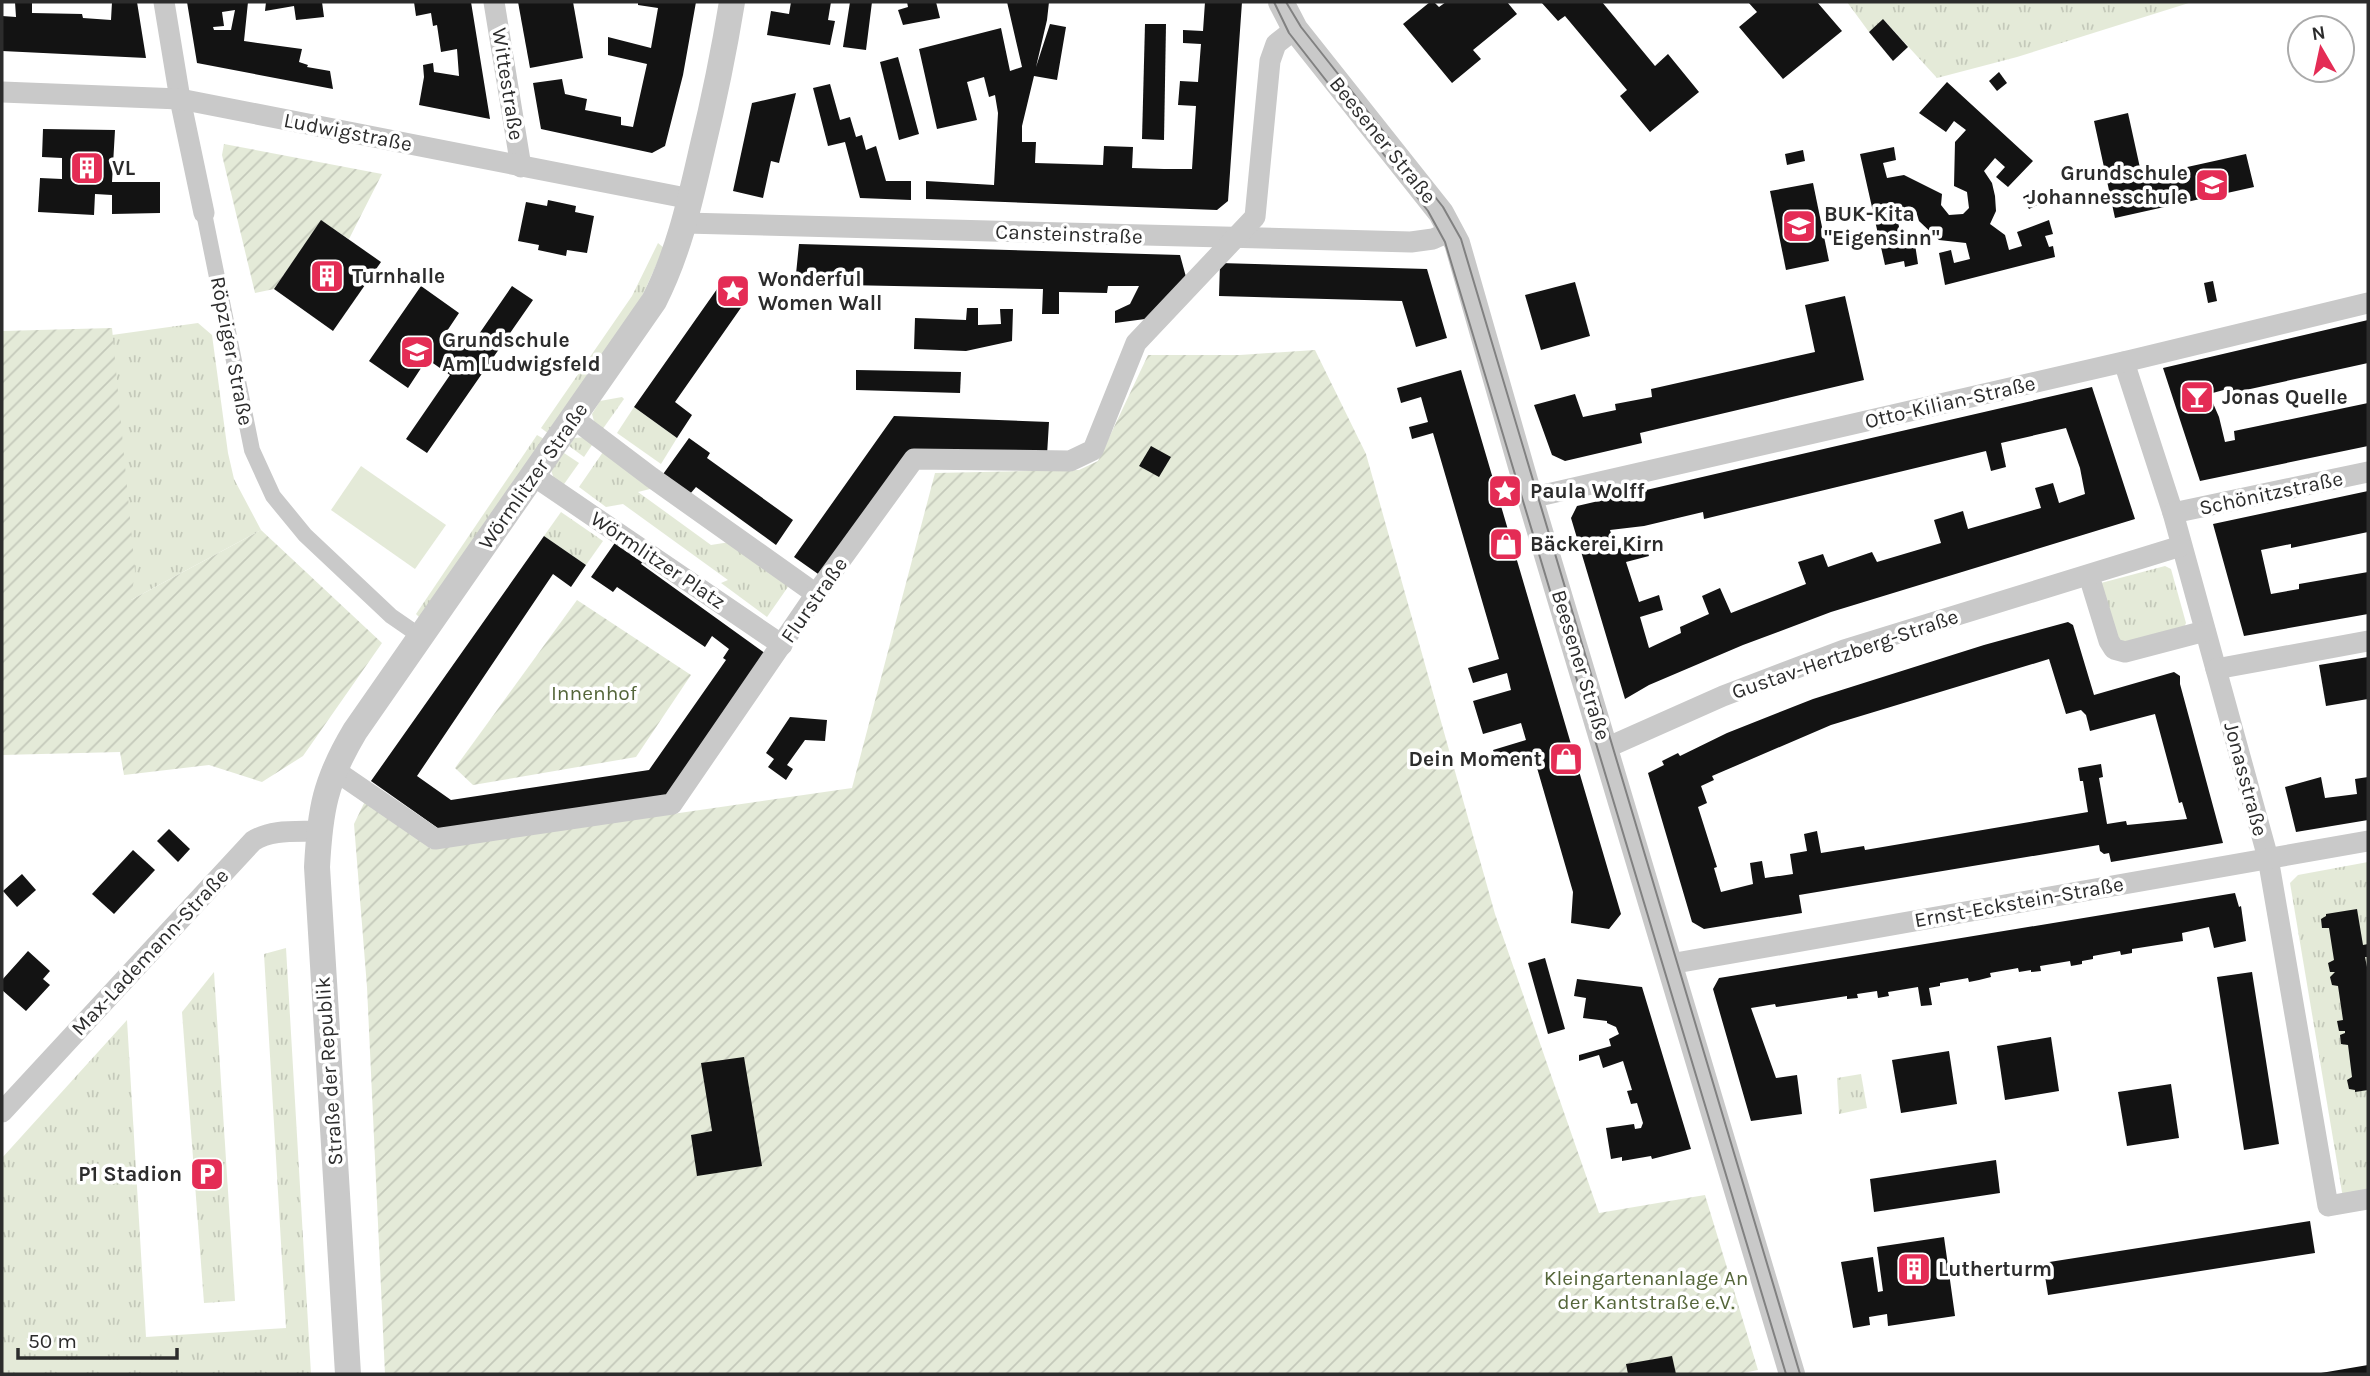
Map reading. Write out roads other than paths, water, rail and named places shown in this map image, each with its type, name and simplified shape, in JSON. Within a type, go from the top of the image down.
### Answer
[{"type":"street","name":"Röpziger Straße","points":[[163,2],[180,99],[253,450],[273,496],[305,535],[391,616],[420,636]]},
{"type":"street","name":"Wittestraße","points":[[494,2],[522,167]]},
{"type":"street","name":"Wörmlitzer Straße","points":[[333,769],[355,731],[420,636],[654,301],[668,273],[688,211],[722,62],[732,2]]},
{"type":"street","name":"Beesener Straße","points":[[1281,2],[1294,29],[1441,213],[1457,243],[1530,498],[1792,1374]]},
{"type":"street","points":[[1233,238],[1255,217],[1270,61],[1276,44],[1294,29]]},
{"type":"street","name":"Ludwigstraße","points":[[2,92],[180,99],[522,167],[688,211]]},
{"type":"street","name":"Cansteinstraße","points":[[688,211],[1233,238],[1420,242],[1451,231]]},
{"type":"street","name":"Flurstraße","points":[[333,769],[435,839],[672,804],[816,594],[914,460],[1070,461],[1093,450],[1136,343],[1233,238]]},
{"type":"street","name":"Otto-Kilian-Straße","points":[[1530,498],[2124,362],[2368,303]]},
{"type":"street","name":"Jonasstraße","points":[[2124,362],[2173,513],[2268,858],[2328,1206],[2368,1199]]},
{"type":"street","points":[[573,418],[816,594]]},
{"type":"street","name":"Schönitzstraße","points":[[2173,513],[2368,472]]},
{"type":"street","name":"Wörmlitzer Platz","points":[[534,475],[782,645]]},
{"type":"street","name":"Gustav-Hertzberg-Straße","points":[[1606,748],[1723,696],[1844,650],[2182,546]]},
{"type":"street","points":[[2089,576],[2109,641],[2114,649],[2125,652],[2206,631]]},
{"type":"street","points":[[2216,669],[2368,641]]},
{"type":"street","name":"Straße der Republik","points":[[333,769],[326,789],[319,831],[317,867],[348,1374]]},
{"type":"street","name":"Max-Lademann-Straße","points":[[2,1112],[253,841],[275,833],[319,831]]},
{"type":"street","name":"Ernst-Eckstein-Straße","points":[[1670,964],[2368,841]]},
{"type":"tram line","points":[[1274,2],[1289,33],[1428,211],[1445,242],[1786,1374]]},
{"type":"tram line","points":[[1286,2],[1301,27],[1443,207],[1461,239],[1800,1374]]},
{"type":"place","name":"VL","points":[[87,168]]},
{"type":"place","name":"Grundschule Johannesschule","points":[[2212,185]]},
{"type":"place","name":"BUK-Kita \"Eigensinn\"","points":[[1799,226]]},
{"type":"place","name":"Turnhalle","points":[[327,276]]},
{"type":"place","name":"Wonderful Women Wall","points":[[733,291]]},
{"type":"place","name":"Grundschule Am Ludwigsfeld","points":[[417,352]]},
{"type":"place","name":"Jonas Quelle","points":[[2197,397]]},
{"type":"place","name":"Paula Wolff","points":[[1505,491]]},
{"type":"place","name":"Bäckerei Kirn","points":[[1506,544]]},
{"type":"place","name":"Dein Moment","points":[[1566,759]]},
{"type":"place","name":"P1 Stadion","points":[[207,1174]]},
{"type":"place","name":"Lutherturm","points":[[1914,1269]]},
{"type":"park label","name":"Innenhof","points":[[594,693]]},
{"type":"park label","name":"Kleingartenanlage An der Kantstraße e.V.","points":[[1646,1290]]}]
